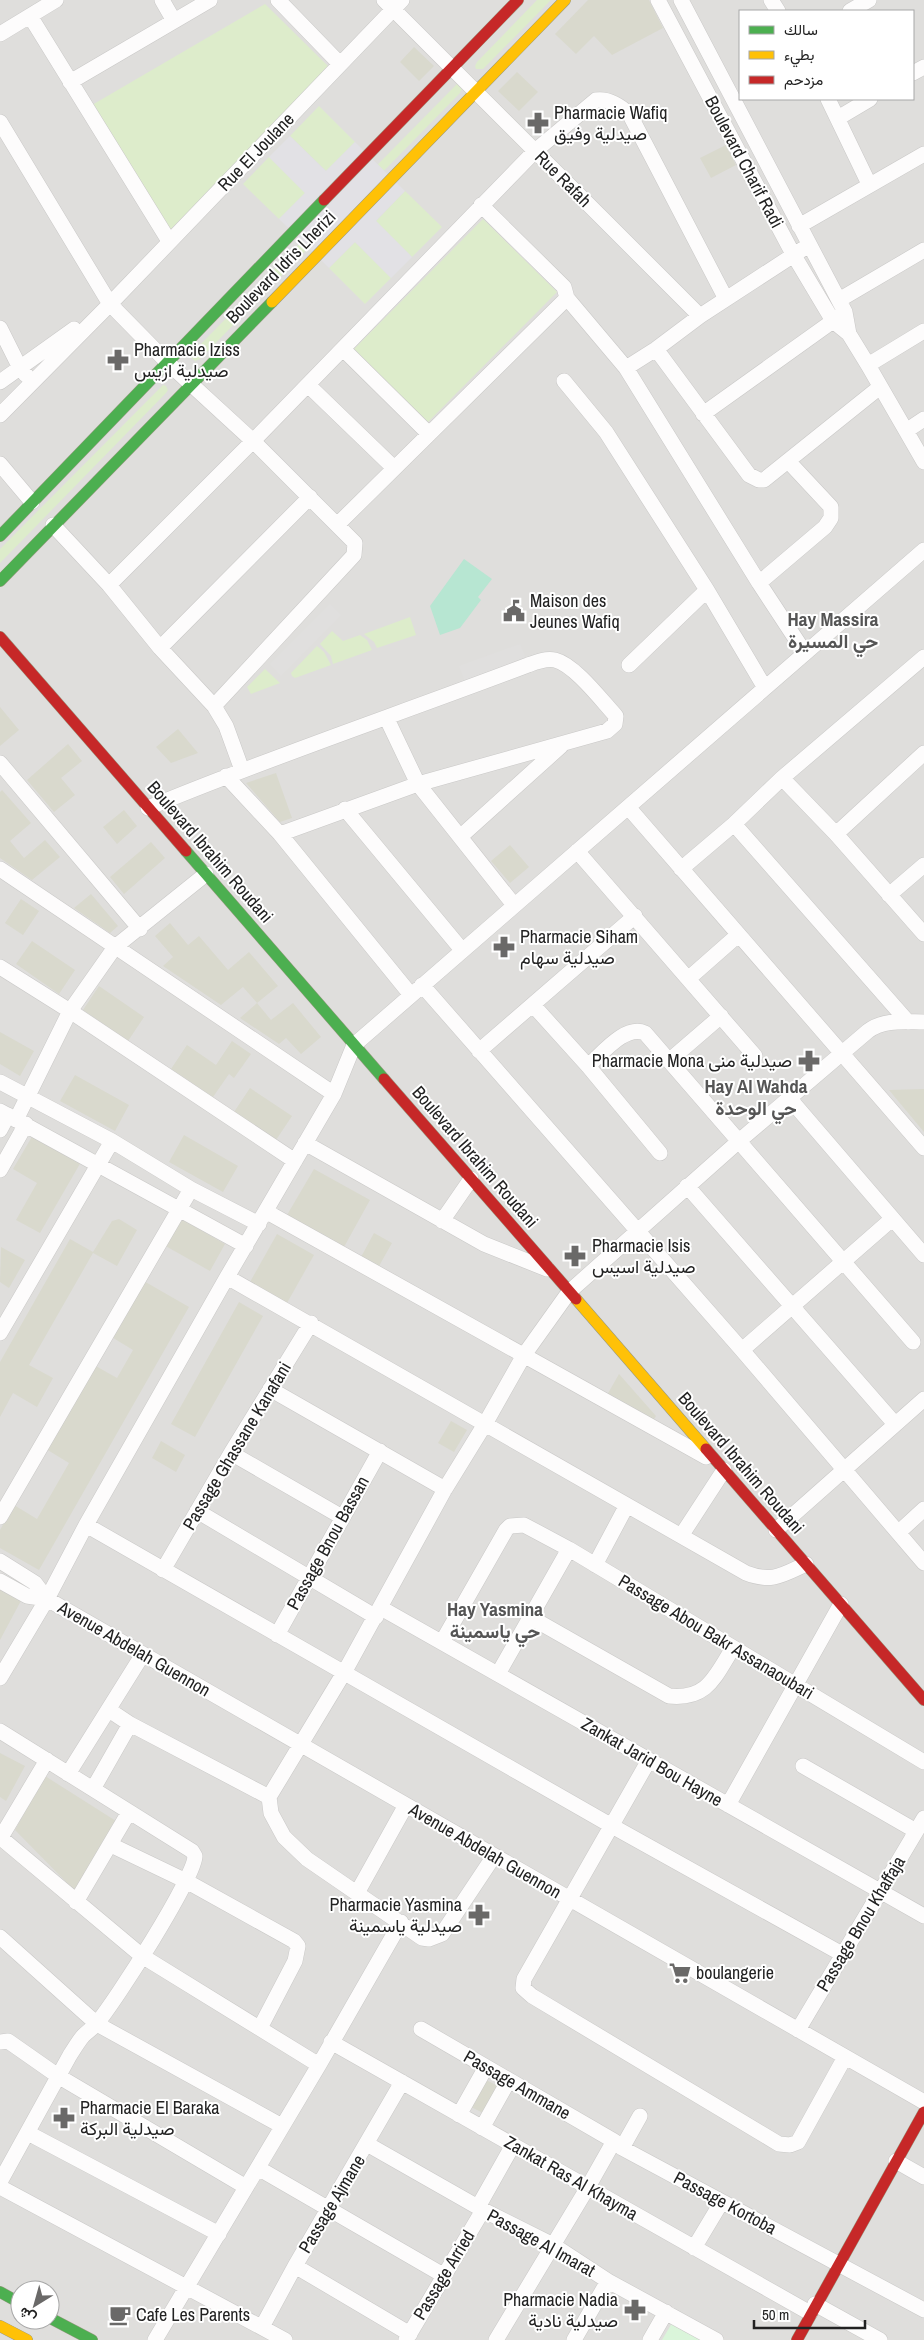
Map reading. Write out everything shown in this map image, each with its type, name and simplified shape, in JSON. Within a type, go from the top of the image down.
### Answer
[{"type":"street","points":[[0,34],[56,0]]},
{"type":"street","points":[[162,0],[174,21]]},
{"type":"street","points":[[70,82],[210,0]]},
{"type":"street","points":[[278,0],[340,64]]},
{"type":"street","name":"Boulevard Idris Lherizi","points":[[0,536],[518,0]]},
{"type":"street","name":"Boulevard Idris Lherizi","points":[[0,581],[565,0]]},
{"type":"street","name":"Boulevard Charif Radi","points":[[658,0],[793,254],[833,321]]},
{"type":"street","name":"Boulevard Charif Radi","points":[[681,0],[842,306],[849,334]]},
{"type":"street","points":[[852,10],[869,0]]},
{"type":"street","name":"Rue El Joulane","points":[[110,304],[340,64],[393,3]]},
{"type":"street","name":"Rue Rafah","points":[[393,3],[453,69],[700,316]]},
{"type":"street","points":[[30,16],[169,241]]},
{"type":"street","points":[[109,584],[253,441],[535,151],[596,100],[602,98],[625,110],[630,115],[726,299]]},
{"type":"street","points":[[829,100],[869,184]]},
{"type":"street","points":[[838,118],[868,100]]},
{"type":"street","points":[[0,122],[110,304],[167,362],[253,441],[355,544],[354,555],[214,706]]},
{"type":"street","points":[[799,226],[924,154]]},
{"type":"street","points":[[481,205],[564,287],[567,298],[626,368],[759,583],[805,653]]},
{"type":"street","points":[[626,368],[656,349],[700,316],[809,245]]},
{"type":"street","points":[[703,414],[833,321],[842,306],[924,250]]},
{"type":"street","points":[[336,525],[567,298]]},
{"type":"street","points":[[0,382],[110,304]]},
{"type":"street","points":[[0,414],[110,304]]},
{"type":"street","points":[[833,321],[849,334],[924,462]]},
{"type":"street","points":[[0,328],[20,368],[32,382]]},
{"type":"street","points":[[868,365],[924,331]]},
{"type":"street","points":[[343,348],[429,434]]},
{"type":"street","points":[[656,349],[749,475],[764,480],[880,387]]},
{"type":"street","points":[[564,381],[606,432],[706,590],[765,688]]},
{"type":"street","points":[[308,385],[394,468]]},
{"type":"street","points":[[906,431],[924,419]]},
{"type":"street","points":[[759,583],[826,527],[831,518],[831,507],[788,461]]},
{"type":"street","points":[[0,464],[32,502]]},
{"type":"street","points":[[160,648],[310,497]]},
{"type":"street","points":[[54,526],[109,584],[160,648],[214,706],[226,726],[242,770]]},
{"type":"street","points":[[0,1678],[47,1600],[86,1525],[334,1094],[354,1044],[924,550]]},
{"type":"street","points":[[629,664],[706,590]]},
{"type":"street","name":"Boulevard Ibrahim Roudani","points":[[0,637],[924,1700]]},
{"type":"street","points":[[681,869],[734,824],[782,778],[924,657]]},
{"type":"street","points":[[148,808],[226,776],[387,719],[528,664],[556,660],[572,670],[617,718],[615,724],[607,731],[418,784],[280,834]]},
{"type":"street","points":[[387,719],[418,784],[514,905]]},
{"type":"street","points":[[460,837],[563,743]]},
{"type":"street","points":[[836,834],[924,754]]},
{"type":"street","points":[[0,763],[140,929]]},
{"type":"street","points":[[226,776],[280,834],[417,990],[479,1051],[742,1350],[924,1563]]},
{"type":"street","points":[[782,778],[836,834],[924,934]]},
{"type":"street","points":[[628,807],[924,1148]]},
{"type":"street","points":[[345,809],[462,950]]},
{"type":"street","points":[[734,824],[908,1022]]},
{"type":"street","points":[[577,851],[755,1056]]},
{"type":"street","points":[[889,894],[924,865]]},
{"type":"street","points":[[0,869],[334,1094]]},
{"type":"street","points":[[0,1130],[13,1117],[28,1097],[70,1011],[115,947],[140,929],[206,874]]},
{"type":"street","points":[[479,1051],[635,916]]},
{"type":"street","points":[[688,979],[738,935]]},
{"type":"street","points":[[0,967],[70,1011],[295,1161]]},
{"type":"street","points":[[533,1005],[588,1066],[660,1153]]},
{"type":"street","points":[[670,1060],[721,1016]]},
{"type":"street","points":[[494,1856],[442,1934],[429,1939],[422,1938],[307,1859],[284,1837],[272,1813],[269,1797],[345,1671],[445,1489],[486,1424],[524,1355],[569,1292],[738,1141],[875,1026],[886,1022],[924,1022]]},
{"type":"street","points":[[588,1066],[620,1038],[633,1030],[645,1033],[913,1342]]},
{"type":"street","points":[[0,1082],[112,1141],[191,1189],[263,1218],[524,1355],[721,1466],[681,1536]]},
{"type":"street","points":[[789,1098],[924,1255]]},
{"type":"street","points":[[13,1117],[246,1246]]},
{"type":"street","points":[[0,1170],[13,1117]]},
{"type":"street","points":[[0,1333],[112,1141]]},
{"type":"street","points":[[305,1143],[484,1244],[551,1271]]},
{"type":"street","points":[[442,1221],[471,1179]]},
{"type":"street","points":[[687,1186],[895,1424]]},
{"type":"street","points":[[0,1517],[191,1189]]},
{"type":"street","points":[[742,1350],[892,1219]]},
{"type":"street","points":[[227,1277],[756,1577],[776,1578],[806,1564]]},
{"type":"street","name":"Passage Ghassane Kanafani","points":[[164,1570],[197,1511],[311,1323]]},
{"type":"street","points":[[270,1389],[445,1489]]},
{"type":"street","points":[[776,1530],[924,1399]]},
{"type":"street","name":"Passage Bnou Bassan","points":[[278,1635],[342,1516],[380,1451]]},
{"type":"street","points":[[232,1453],[342,1516]]},
{"type":"street","points":[[595,1565],[627,1505]]},
{"type":"street","points":[[899,1532],[924,1509]]},
{"type":"street","name":"Zankat Jarid Bou Hayne","points":[[197,1511],[309,1578],[442,1642],[924,1916]]},
{"type":"street","points":[[86,1525],[278,1635],[345,1671],[612,1826],[842,1954]]},
{"type":"street","name":"Passage Abou Bakr Assanaoubari","points":[[442,1642],[506,1530],[510,1526],[524,1525],[796,1684],[924,1762]]},
{"type":"street","points":[[498,1674],[568,1549]]},
{"type":"street","name":"Avenue Abdelah Guennon","points":[[0,1561],[35,1583],[47,1600]]},
{"type":"street","name":"Avenue Abdelah Guennon","points":[[0,1581],[27,1596],[47,1600],[143,1654],[924,2102]]},
{"type":"street","points":[[728,1805],[840,1604]]},
{"type":"street","points":[[530,1617],[669,1696],[684,1698],[696,1694],[714,1676],[733,1648]]},
{"type":"street","points":[[68,1774],[143,1654]]},
{"type":"street","points":[[109,1710],[130,1724],[269,1797]]},
{"type":"street","points":[[93,1789],[130,1724]]},
{"type":"street","points":[[0,1731],[192,1851],[196,1856],[196,1861],[186,1881],[142,1956],[97,2024],[83,2036],[58,2076],[0,2182]]},
{"type":"street","points":[[47,1760],[0,1839],[142,1956],[319,2065]]},
{"type":"street","points":[[649,1760],[524,1979],[523,1988],[532,1996],[779,2144],[790,2145],[798,2142],[845,2057]]},
{"type":"street","points":[[803,1766],[920,1824]]},
{"type":"street","points":[[357,1893],[406,1805]]},
{"type":"street","points":[[76,1902],[129,1812]]},
{"type":"street","name":"Passage Bnou Khaffaja","points":[[798,2030],[920,1824]]},
{"type":"street","points":[[111,1845],[186,1881],[294,1941],[298,1946],[295,1961],[260,2028]]},
{"type":"street","points":[[155,2340],[319,2065],[401,1922]]},
{"type":"street","points":[[0,1937],[97,2024],[282,2126]]},
{"type":"street","name":"Passage Ammane","points":[[421,2029],[618,2144]]},
{"type":"street","points":[[0,2042],[8,2041],[58,2076],[246,2187]]},
{"type":"street","name":"Zankat Ras Al Khayma","points":[[331,2042],[694,2248],[880,2340]]},
{"type":"street","points":[[459,2115],[486,2067]]},
{"type":"street","points":[[482,2128],[509,2080]]},
{"type":"street","name":"Passage Ajmane","points":[[262,2327],[295,2266],[402,2082]]},
{"type":"street","points":[[797,2340],[813,2308],[924,2112]]},
{"type":"street","points":[[496,2340],[588,2187],[640,2116]]},
{"type":"street","points":[[28,2133],[219,2234]]},
{"type":"street","name":"Passage Al Imarat","points":[[367,2144],[481,2209],[553,2245],[608,2281],[716,2340]]},
{"type":"street","name":"Passage Kortoba","points":[[618,2144],[721,2202],[839,2262],[924,2310]]},
{"type":"street","name":"Passage Arried","points":[[408,2337],[481,2209],[513,2145]]},
{"type":"street","points":[[896,2160],[924,2177]]},
{"type":"street","points":[[258,2168],[443,2275]]},
{"type":"street","points":[[0,2187],[285,2340]]},
{"type":"street","points":[[694,2248],[721,2202]]},
{"type":"street","points":[[295,2266],[408,2337]]},
{"type":"street","points":[[574,2340],[608,2281]]},
{"type":"street","points":[[650,2340],[666,2312]]},
{"type":"street","points":[[60,2323],[92,2340]]},
{"type":"street","points":[[0,2326],[27,2340]]},
{"type":"shaded area","points":[[0,0],[924,0],[924,2340],[0,2340]]},
{"type":"shaded area","points":[[588,0],[649,0],[663,28],[612,55],[594,36],[576,54],[555,34]]},
{"type":"shaded area","points":[[414,47],[434,66],[419,81],[400,62]]},
{"type":"shaded area","points":[[517,72],[538,92],[519,111],[498,91]]},
{"type":"shaded area","points":[[290,136],[326,171],[355,142],[405,191],[376,221],[412,257],[391,278],[355,242],[329,268],[279,219],[305,193],[269,157]]},
{"type":"shaded area","points":[[726,145],[736,165],[711,178],[700,158]]},
{"type":"shaded area","points":[[330,604],[341,615],[281,676],[270,664]]},
{"type":"shaded area","points":[[520,644],[526,659],[465,681],[459,666]]},
{"type":"shaded area","points":[[0,707],[19,730],[0,746]]},
{"type":"shaded area","points":[[178,729],[198,753],[171,763],[156,747]]},
{"type":"shaded area","points":[[68,744],[82,761],[61,778],[75,795],[54,812],[27,780]]},
{"type":"shaded area","points":[[276,773],[292,818],[280,822],[246,783]]},
{"type":"shaded area","points":[[2,790],[31,823],[10,841],[24,858],[45,840],[60,857],[32,880],[0,858],[0,792]]},
{"type":"shaded area","points":[[124,810],[137,826],[117,844],[103,827]]},
{"type":"shaded area","points":[[151,842],[165,858],[124,894],[110,877]]},
{"type":"shaded area","points":[[510,845],[529,867],[510,883],[491,861]]},
{"type":"shaded area","points":[[91,894],[118,926],[110,933],[74,908]]},
{"type":"shaded area","points":[[21,899],[39,911],[23,935],[5,923]]},
{"type":"shaded area","points":[[170,923],[188,945],[199,936],[228,970],[249,952],[278,986],[257,1003],[243,987],[221,1005],[163,966],[173,957],[155,936]]},
{"type":"shaded area","points":[[32,941],[75,970],[59,994],[16,964]]},
{"type":"shaded area","points":[[99,986],[144,1017],[128,1041],[83,1010]]},
{"type":"shaded area","points":[[257,1003],[271,1020],[293,1003],[321,1037],[301,1054],[286,1038],[279,1044],[240,1018]]},
{"type":"shaded area","points":[[0,1032],[34,1051],[20,1076],[0,1064]]},
{"type":"shaded area","points":[[232,1041],[251,1054],[234,1078],[229,1074],[213,1097],[171,1069],[187,1045],[216,1065]]},
{"type":"shaded area","points":[[75,1075],[129,1105],[115,1131],[60,1101]]},
{"type":"shaded area","points":[[250,1088],[292,1116],[276,1140],[234,1112]]},
{"type":"shaded area","points":[[924,1089],[924,1132],[889,1090]]},
{"type":"shaded area","points":[[33,1135],[81,1162],[40,1233],[16,1220],[37,1183],[13,1169]]},
{"type":"shaded area","points":[[184,1135],[238,1166],[223,1192],[169,1162]]},
{"type":"shaded area","points":[[314,1169],[370,1200],[344,1247],[287,1215]]},
{"type":"shaded area","points":[[178,1217],[225,1244],[210,1271],[162,1244]]},
{"type":"shaded area","points":[[119,1219],[137,1230],[117,1266],[93,1253],[29,1365],[53,1378],[37,1407],[13,1393],[0,1417],[0,1362],[70,1239],[93,1252],[112,1221]]},
{"type":"shaded area","points":[[374,1233],[392,1243],[379,1266],[361,1257]]},
{"type":"shaded area","points":[[277,1234],[314,1255],[287,1303],[250,1282]]},
{"type":"shaded area","points":[[1,1247],[25,1260],[9,1288],[0,1282]]},
{"type":"shaded area","points":[[142,1280],[189,1307],[39,1570],[0,1548],[0,1530],[14,1505],[37,1519],[69,1463],[46,1449],[94,1365],[117,1378],[133,1350],[110,1336]]},
{"type":"shaded area","points":[[239,1302],[263,1316],[195,1437],[171,1424]]},
{"type":"shaded area","points":[[619,1374],[656,1416],[653,1421],[607,1395]]},
{"type":"shaded area","points":[[451,1421],[467,1430],[454,1452],[438,1443]]},
{"type":"shaded area","points":[[161,1441],[185,1455],[176,1472],[152,1458]]},
{"type":"shaded area","points":[[0,1582],[24,1595],[0,1640]]},
{"type":"shaded area","points":[[0,1753],[25,1766],[6,1801],[0,1797]]},
{"type":"shaded area","points":[[45,1776],[116,1821],[76,1892],[15,1830]]},
{"type":"shaded area","points":[[486,2080],[498,2086],[483,2113],[471,2107]]},
{"type":"green space","points":[[537,0],[551,0],[483,69],[476,69],[477,62]]},
{"type":"green space","points":[[265,4],[330,68],[170,230],[92,105]]},
{"type":"green space","points":[[457,84],[462,89],[460,93],[200,359],[195,361],[190,356],[193,352]]},
{"type":"green space","points":[[319,106],[355,142],[326,171],[290,136]]},
{"type":"green space","points":[[269,157],[305,193],[279,219],[243,184]]},
{"type":"green space","points":[[405,191],[442,227],[412,257],[376,221]]},
{"type":"green space","points":[[483,219],[557,292],[428,422],[354,349]]},
{"type":"green space","points":[[355,242],[391,278],[365,304],[329,268]]},
{"type":"green space","points":[[163,385],[168,390],[166,393],[0,563],[0,549]]},
{"type":"green space","points":[[464,559],[492,579],[478,597],[481,600],[460,628],[440,635],[430,606]]},
{"type":"green space","points":[[410,617],[416,635],[377,648],[374,642],[364,634]]},
{"type":"green space","points":[[332,631],[343,641],[360,635],[367,640],[372,650],[333,664],[331,656],[320,644]]},
{"type":"green space","points":[[317,646],[324,652],[331,665],[295,678],[292,676],[291,673]]},
{"type":"green space","points":[[265,669],[280,683],[251,694],[247,687]]},
{"type":"green space","points":[[672,2323],[702,2340],[662,2340]]},
{"type":"traffic: fast","points":[[0,536],[324,200]]},
{"type":"traffic: fast","points":[[0,581],[272,302]]},
{"type":"traffic: fast","points":[[186,851],[384,1079]]},
{"type":"traffic: fast","points":[[0,2292],[10,2298]]},
{"type":"traffic: fast","points":[[60,2323],[92,2340]]},
{"type":"traffic: slow","points":[[272,302],[565,0]]},
{"type":"traffic: slow","points":[[576,1299],[706,1449]]},
{"type":"traffic: slow","points":[[0,2326],[27,2340]]},
{"type":"traffic: jam","points":[[324,200],[518,0]]},
{"type":"traffic: jam","points":[[0,637],[186,851]]},
{"type":"traffic: jam","points":[[384,1079],[576,1299]]},
{"type":"traffic: jam","points":[[706,1449],[924,1700]]},
{"type":"traffic: jam","points":[[797,2340],[924,2112]]},
{"type":"place","name":"Pharmacie Wafiq صيدلية وفيق","points":[[538,123]]},
{"type":"place","name":"Pharmacie Iziss صيدلية ازيس","points":[[118,360]]},
{"type":"place","name":"Maison des Jeunes Wafiq","points":[[514,611]]},
{"type":"place","name":"Pharmacie Siham صيدلية سهام","points":[[504,947]]},
{"type":"place","name":"Pharmacie Mona صيدلية منى","points":[[809,1061]]},
{"type":"place","name":"Pharmacie Isis صيدلية اسيس","points":[[575,1256]]},
{"type":"place","name":"Pharmacie Yasmina صيدلية ياسمينة","points":[[479,1915]]},
{"type":"place","name":"boulangerie","points":[[680,1973]]},
{"type":"place","name":"Pharmacie El Baraka صيدلية البركة","points":[[64,2118]]},
{"type":"place","name":"Pharmacie Nadia صيدلية نادية","points":[[635,2310]]},
{"type":"place","name":"Cafe Les Parents","points":[[120,2315]]},
{"type":"district","name":"Hay Massira حي المسيرة","points":[[833,630]]},
{"type":"district","name":"Hay Al Wahda حي الوحدة","points":[[756,1097]]},
{"type":"district","name":"Hay Yasmina حي ياسمينة","points":[[495,1620]]}]
